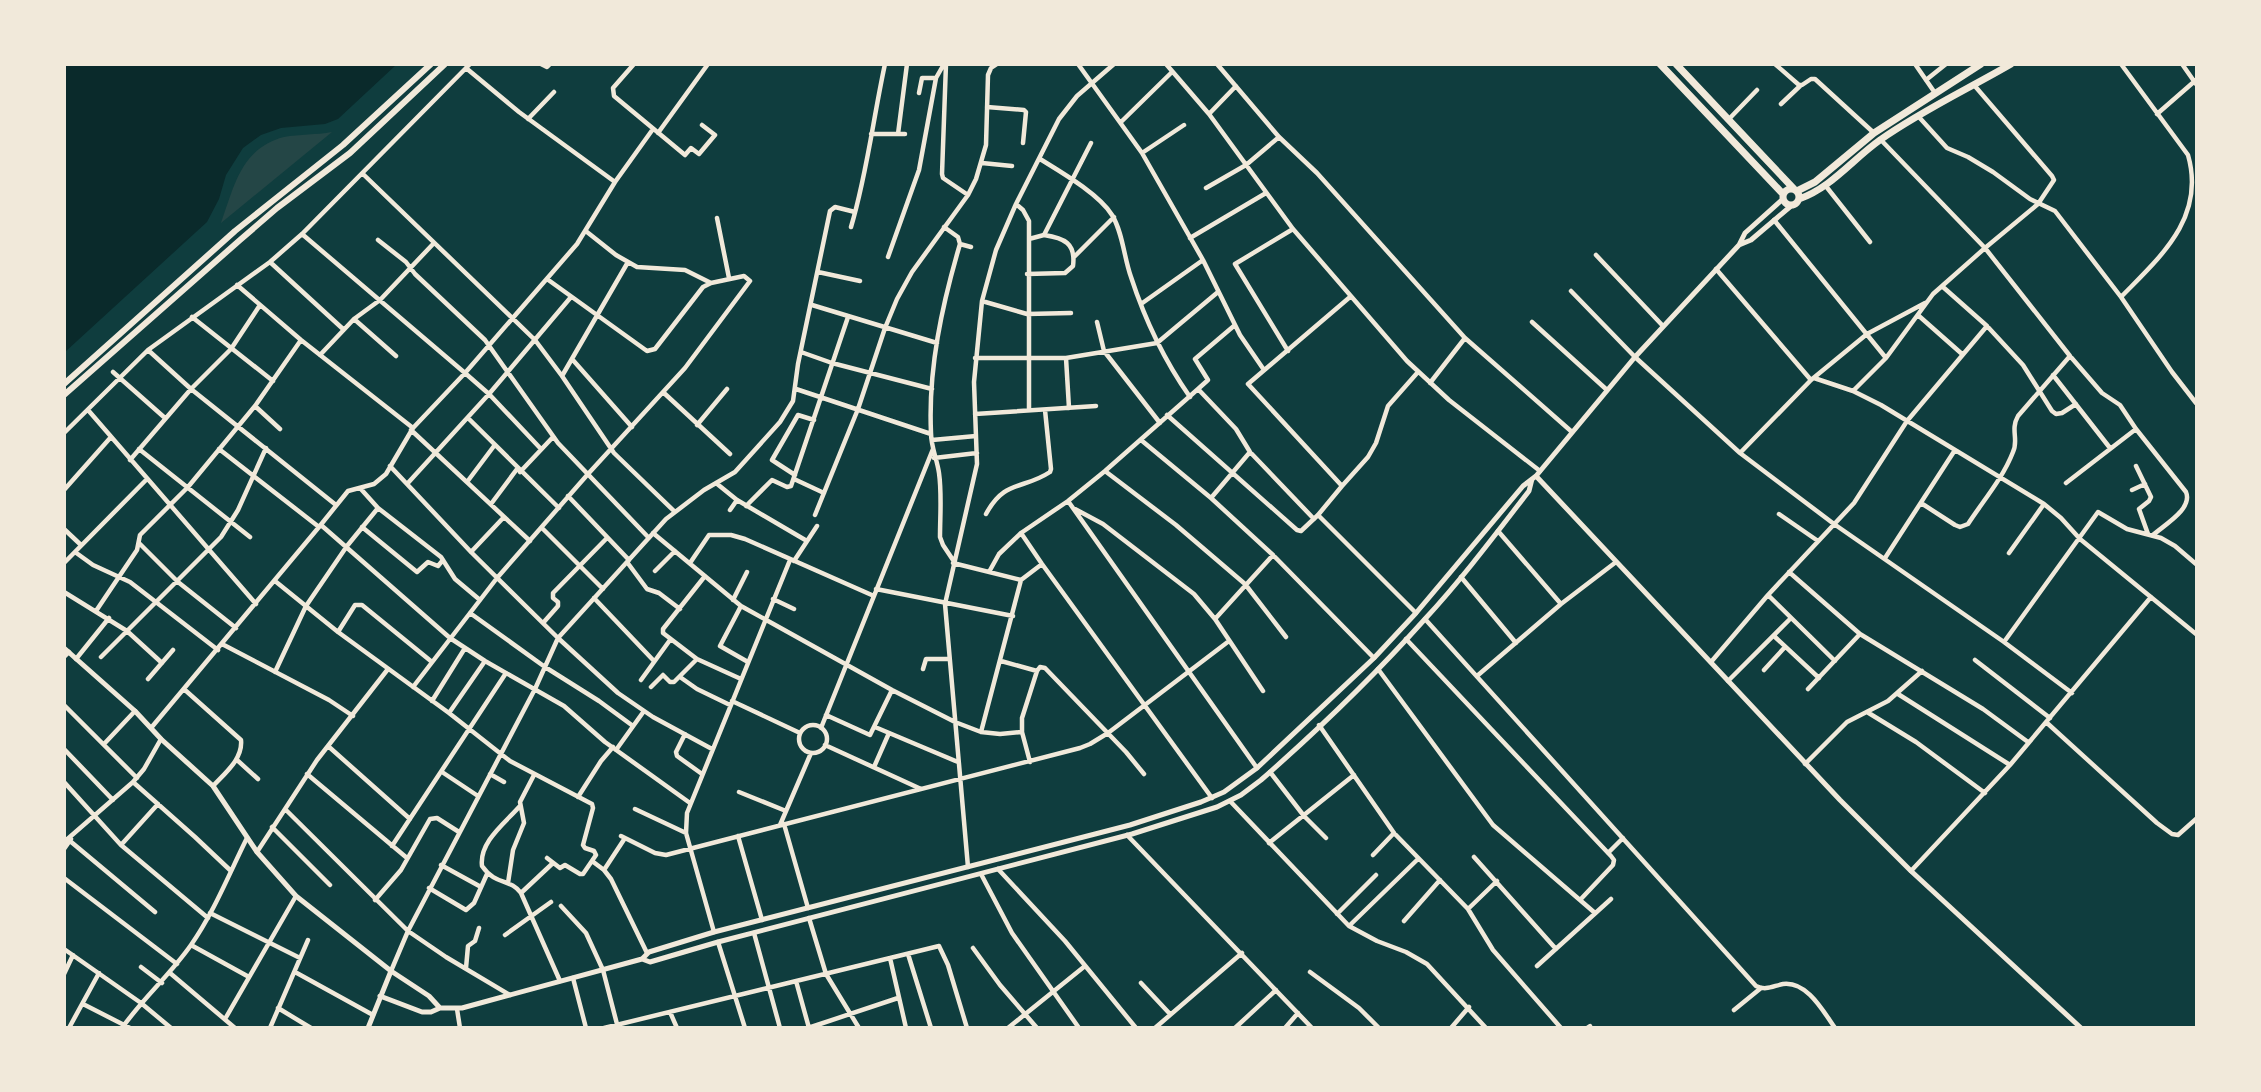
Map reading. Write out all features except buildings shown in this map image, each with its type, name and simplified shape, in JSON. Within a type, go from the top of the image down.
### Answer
[{"type":"main road","points":[[64,384],[235,231],[343,145],[431,64]]},
{"type":"main road","points":[[64,395],[277,208],[350,153],[445,64]]},
{"type":"main road","points":[[1660,64],[1791,206],[1797,203],[1797,193],[1676,64]]},
{"type":"main road","points":[[1797,193],[1815,182],[1874,133],[1981,64]]},
{"type":"main road","points":[[1783,197],[1787,189],[1797,193],[1826,185],[1881,140],[1918,116],[2012,64]]},
{"type":"main road","points":[[1935,93],[1940,104]]},
{"type":"street","points":[[541,64],[547,67],[550,64]]},
{"type":"street","points":[[634,64],[613,88],[614,96],[684,154],[691,148],[698,155],[715,135],[702,125]]},
{"type":"street","points":[[151,728],[348,491],[381,480],[412,429],[513,319],[586,232],[615,182],[708,64]]},
{"type":"street","points":[[851,227],[885,64]]},
{"type":"street","points":[[898,134],[907,64]]},
{"type":"street","points":[[888,257],[919,170],[936,78],[945,64]]},
{"type":"street","points":[[945,64],[942,174],[943,178],[968,195]]},
{"type":"street","points":[[815,514],[858,409],[885,328],[912,272],[968,195],[982,163],[986,145],[988,75],[991,68],[997,64]]},
{"type":"street","points":[[1078,64],[1090,84],[1121,122],[1142,153],[1203,261],[1234,325],[1264,370]]},
{"type":"street","points":[[968,867],[945,604],[975,474],[977,453],[975,358],[982,301],[996,250],[1016,204],[1064,111],[1090,84],[1114,64]]},
{"type":"street","points":[[1166,64],[1209,114],[1293,229],[1350,297],[1418,372],[1536,475],[1805,764],[1911,871],[2081,1028]]},
{"type":"street","points":[[1217,64],[1279,137],[1317,173],[1466,338],[1572,432]]},
{"type":"street","points":[[1775,64],[1800,86]]},
{"type":"street","points":[[1915,64],[1935,93]]},
{"type":"street","points":[[1926,80],[1946,64]]},
{"type":"street","points":[[2121,64],[2188,155],[2192,171],[2192,186],[2184,220],[2177,235],[2167,250],[2121,297]]},
{"type":"street","points":[[2157,114],[2196,82],[2182,64]]},
{"type":"street","points":[[64,433],[148,350],[270,262],[302,234],[468,66],[528,119],[615,182]]},
{"type":"street","points":[[1121,122],[1173,72]]},
{"type":"street","points":[[919,93],[922,78],[936,78]]},
{"type":"street","points":[[1781,104],[1809,79],[1815,79],[1874,133]]},
{"type":"street","points":[[1853,391],[1886,358],[1919,316],[1927,302],[1985,248],[2038,204],[2053,183],[2052,176],[1974,85]]},
{"type":"street","points":[[1209,114],[1236,86]]},
{"type":"street","points":[[1729,119],[1757,90]]},
{"type":"street","points":[[528,119],[554,92]]},
{"type":"street","points":[[987,107],[1024,110],[1026,112],[1023,142]]},
{"type":"street","points":[[1918,116],[1947,148],[1968,157],[2038,204],[2055,211],[2121,297],[2196,403]]},
{"type":"street","points":[[1142,153],[1184,125]]},
{"type":"street","points":[[871,134],[905,134]]},
{"type":"street","points":[[1206,189],[1246,165],[1279,137]]},
{"type":"street","points":[[1881,140],[1985,248],[2070,356],[2102,393],[2120,405],[2186,492],[2188,500],[2185,507],[2150,534]]},
{"type":"street","points":[[1044,235],[1091,143]]},
{"type":"street","points":[[1040,159],[1072,179],[1104,206],[1114,218],[1131,278],[1157,343],[1175,376],[1190,397]]},
{"type":"street","points":[[982,163],[1012,166]]},
{"type":"street","points":[[363,174],[535,340],[611,449],[675,512]]},
{"type":"street","points":[[1826,185],[1870,242]]},
{"type":"street","points":[[1190,237],[1266,193]]},
{"type":"street","points":[[642,959],[647,953],[714,932],[1130,825],[1212,798],[1236,785],[1374,658],[1416,614],[1635,357],[1739,245],[1745,233],[1783,197]]},
{"type":"street","points":[[1016,204],[1027,216],[1029,239],[1029,411]]},
{"type":"street","points":[[1739,245],[1749,242],[1791,206]]},
{"type":"street","points":[[368,1028],[408,931],[535,688],[558,638],[653,533],[675,512],[735,472],[780,422],[793,401],[830,210],[834,207],[855,212]]},
{"type":"street","points":[[1074,257],[1114,218]]},
{"type":"street","points":[[717,219],[729,278]]},
{"type":"street","points":[[1774,220],[1886,358]]},
{"type":"street","points":[[944,227],[958,237],[960,244],[950,277],[937,344],[932,389],[931,434],[939,476],[940,537],[953,562],[1021,580]]},
{"type":"street","points":[[1288,351],[1235,264],[1293,229]]},
{"type":"street","points":[[586,232],[627,262],[650,269],[685,270],[711,282]]},
{"type":"street","points":[[302,234],[465,372],[541,449]]},
{"type":"street","points":[[1028,274],[1065,273],[1072,268],[1074,257],[1072,249],[1063,239],[1044,235],[1029,239]]},
{"type":"street","points":[[378,240],[406,262],[489,346],[553,437],[649,538]]},
{"type":"street","points":[[320,355],[343,329],[380,300],[434,243]]},
{"type":"street","points":[[960,244],[971,247]]},
{"type":"street","points":[[1596,255],[1663,326]]},
{"type":"street","points":[[1141,304],[1203,261]]},
{"type":"street","points":[[270,262],[343,329]]},
{"type":"street","points":[[562,376],[627,262]]},
{"type":"street","points":[[1716,269],[1813,379],[1853,391],[1881,405],[2044,504],[2069,525],[2079,539],[2196,634]]},
{"type":"street","points":[[818,272],[860,281]]},
{"type":"street","points":[[413,687],[497,578],[568,496],[664,393],[750,281],[744,276],[711,282],[698,293],[652,351],[643,349],[547,279]]},
{"type":"street","points":[[237,285],[301,340],[412,429],[530,541]]},
{"type":"street","points":[[1942,287],[1987,326],[2023,365],[2056,414],[2076,404]]},
{"type":"street","points":[[1571,291],[1635,357],[1740,453],[1834,524],[2004,642],[2072,693]]},
{"type":"street","points":[[975,358],[1066,358],[1157,343],[1218,292]]},
{"type":"street","points":[[407,484],[468,418],[571,297]]},
{"type":"street","points":[[1342,486],[1249,387],[1250,382],[1350,297]]},
{"type":"street","points":[[982,301],[1028,314],[1071,312]]},
{"type":"street","points":[[1740,453],[1813,379],[1867,334],[1927,302]]},
{"type":"street","points":[[130,460],[190,389],[231,349],[260,305]]},
{"type":"street","points":[[812,305],[937,344]]},
{"type":"street","points":[[1919,316],[1962,354]]},
{"type":"street","points":[[192,317],[273,381]]},
{"type":"street","points":[[746,506],[771,481],[789,487],[849,317]]},
{"type":"street","points":[[354,319],[396,356]]},
{"type":"street","points":[[1097,322],[1104,351],[1160,423]]},
{"type":"street","points":[[1532,322],[1607,390]]},
{"type":"street","points":[[989,572],[999,554],[1022,533],[1068,501],[1105,471],[1208,380],[1195,359],[1234,325]]},
{"type":"street","points":[[1711,662],[1768,595],[1854,503],[1907,421],[1987,326]]},
{"type":"street","points":[[1430,383],[1466,338]]},
{"type":"street","points":[[96,611],[137,550],[140,535],[188,487],[255,406],[301,340]]},
{"type":"street","points":[[148,350],[190,389],[336,505]]},
{"type":"street","points":[[801,352],[870,374],[932,389]]},
{"type":"street","points":[[1921,503],[1955,525],[1964,527],[2014,451],[2014,423],[2070,356]]},
{"type":"street","points":[[1066,358],[1070,408]]},
{"type":"street","points":[[572,359],[632,427]]},
{"type":"street","points":[[113,372],[165,418]]},
{"type":"street","points":[[1167,415],[1297,530],[1301,531],[1316,517],[1372,451],[1385,410],[1418,372]]},
{"type":"street","points":[[2053,375],[2110,448]]},
{"type":"street","points":[[697,425],[727,389]]},
{"type":"street","points":[[796,389],[931,434]]},
{"type":"street","points":[[1198,389],[1236,429],[1250,452],[1416,614]]},
{"type":"street","points":[[664,393],[730,453]]},
{"type":"street","points":[[255,406],[280,429]]},
{"type":"street","points":[[975,414],[1096,406]]},
{"type":"street","points":[[88,410],[256,604]]},
{"type":"street","points":[[986,514],[998,495],[1007,489],[1050,472],[1045,410]]},
{"type":"street","points":[[814,420],[798,415],[771,460],[794,477],[824,493]]},
{"type":"street","points":[[468,418],[559,508]]},
{"type":"street","points":[[2066,483],[2136,429]]},
{"type":"street","points":[[932,440],[976,436]]},
{"type":"street","points":[[64,490],[111,437]]},
{"type":"street","points":[[491,504],[519,470],[553,437]]},
{"type":"street","points":[[1141,440],[1211,498],[1273,555],[1374,658]]},
{"type":"street","points":[[467,482],[494,446]]},
{"type":"street","points":[[101,657],[178,582],[231,523],[266,448]]},
{"type":"street","points":[[139,449],[250,537]]},
{"type":"street","points":[[219,449],[347,546],[450,638],[485,661],[564,706],[614,749],[690,803]]},
{"type":"street","points":[[822,728],[933,449]]},
{"type":"street","points":[[1885,558],[1955,450]]},
{"type":"street","points":[[1211,498],[1250,452]]},
{"type":"street","points":[[929,457],[977,453]]},
{"type":"street","points":[[390,466],[497,578],[618,693],[644,711],[712,749]]},
{"type":"street","points":[[2136,466],[2151,499],[2139,509],[2150,534]]},
{"type":"street","points":[[1105,471],[1176,525],[1245,584],[1286,638]]},
{"type":"street","points":[[380,996],[422,1012],[431,1012],[440,1008],[457,1009],[642,959],[652,961],[1130,835],[1204,812],[1230,801],[1251,788],[1270,772],[1378,669],[1425,620],[1531,489],[1536,475]]},
{"type":"street","points":[[64,563],[147,479]]},
{"type":"street","points":[[716,483],[746,506],[807,541]]},
{"type":"street","points":[[2132,490],[2145,484]]},
{"type":"street","points":[[360,488],[378,508],[443,560],[455,579],[480,600]]},
{"type":"street","points":[[568,496],[628,561],[647,589],[661,594],[680,609]]},
{"type":"street","points":[[730,510],[737,500]]},
{"type":"street","points":[[1068,501],[1257,768]]},
{"type":"street","points":[[2009,553],[2044,504]]},
{"type":"street","points":[[275,672],[306,606],[347,546],[378,508]]},
{"type":"street","points":[[1073,508],[1103,524],[1194,594],[1215,619],[1263,691]]},
{"type":"street","points":[[2004,642],[2098,512],[2127,529],[2150,534],[2175,546],[2196,564]]},
{"type":"street","points":[[1779,514],[1818,541]]},
{"type":"street","points":[[471,552],[504,517]]},
{"type":"street","points":[[714,932],[686,833],[685,822],[690,803],[773,599],[792,560],[817,526]]},
{"type":"street","points":[[362,527],[417,572],[428,562],[436,567],[443,560]]},
{"type":"street","points":[[542,528],[603,589]]},
{"type":"street","points":[[64,529],[81,545]]},
{"type":"street","points":[[1498,531],[1561,604]]},
{"type":"street","points":[[653,533],[741,606],[892,690],[955,722],[981,732],[1022,732]]},
{"type":"street","points":[[1022,533],[1042,564],[1212,798]]},
{"type":"street","points":[[690,563],[707,537],[718,534],[746,539],[874,596]]},
{"type":"street","points":[[543,623],[558,606],[553,593],[608,538]]},
{"type":"street","points":[[138,542],[178,582],[236,628]]},
{"type":"street","points":[[655,571],[675,551]]},
{"type":"street","points":[[75,552],[93,565],[120,576],[158,601],[218,650]]},
{"type":"street","points":[[2190,558],[2196,553]]},
{"type":"street","points":[[1215,619],[1273,555]]},
{"type":"street","points":[[1478,676],[1561,604],[1616,562]]},
{"type":"street","points":[[981,732],[1021,580],[1042,564]]},
{"type":"street","points":[[733,600],[747,572]]},
{"type":"street","points":[[1789,572],[1860,634],[1983,709],[2028,742]]},
{"type":"street","points":[[705,576],[663,631],[670,640],[697,659],[741,679]]},
{"type":"street","points":[[1461,577],[1516,643]]},
{"type":"street","points":[[275,581],[338,632],[432,700],[501,754],[534,775],[592,804],[584,845],[585,848],[596,853],[582,874],[565,865],[561,868],[547,858]]},
{"type":"street","points":[[876,589],[1013,616]]},
{"type":"street","points":[[64,592],[127,631],[162,663]]},
{"type":"street","points":[[1768,595],[1834,661]]},
{"type":"street","points":[[1911,871],[2010,765],[2151,597]]},
{"type":"street","points":[[594,598],[654,661]]},
{"type":"street","points":[[773,599],[794,609]]},
{"type":"street","points":[[338,632],[355,605],[362,605],[432,662]]},
{"type":"street","points":[[741,606],[720,646],[748,662]]},
{"type":"street","points":[[470,613],[633,726]]},
{"type":"street","points":[[76,659],[109,618]]},
{"type":"street","points":[[1728,681],[1791,618]]},
{"type":"street","points":[[1425,620],[1756,986],[1761,988]]},
{"type":"street","points":[[1808,689],[1860,634]]},
{"type":"street","points":[[1774,636],[1819,678]]},
{"type":"street","points":[[1406,639],[1614,860],[1613,865],[1580,900]]},
{"type":"street","points":[[641,680],[670,640]]},
{"type":"street","points":[[604,870],[623,837],[661,855],[1030,762],[1090,744],[1108,733],[1229,641]]},
{"type":"street","points":[[222,644],[329,700],[353,717]]},
{"type":"street","points":[[1764,670],[1785,647]]},
{"type":"street","points":[[432,700],[465,648]]},
{"type":"street","points":[[148,679],[173,650]]},
{"type":"street","points":[[66,652],[135,711],[161,739],[213,786],[257,852],[296,896],[391,971],[429,996],[440,1008]]},
{"type":"street","points":[[651,687],[661,675],[672,682],[697,659]]},
{"type":"street","points":[[923,669],[926,659],[949,659]]},
{"type":"street","points":[[1975,660],[2048,720],[2157,823],[2172,834],[2178,835],[2184,832],[2196,819]]},
{"type":"street","points":[[449,713],[485,661]]},
{"type":"street","points":[[1001,661],[1037,671]]},
{"type":"street","points":[[1030,762],[1022,732],[1022,718],[1040,667],[1045,668],[1144,774]]},
{"type":"street","points":[[257,852],[307,774],[388,669]]},
{"type":"street","points":[[1378,669],[1492,825],[1595,914]]},
{"type":"street","points":[[1805,764],[1847,722],[1898,694],[1922,671]]},
{"type":"street","points":[[392,846],[506,673]]},
{"type":"street","points":[[680,677],[697,689],[800,733]]},
{"type":"street","points":[[184,690],[241,741],[241,750],[237,760],[213,786]]},
{"type":"street","points":[[826,716],[867,734],[872,733],[892,690]]},
{"type":"street","points":[[1898,694],[2010,765]]},
{"type":"street","points":[[64,705],[104,744],[158,804],[231,872]]},
{"type":"street","points":[[104,744],[135,711]]},
{"type":"street","points":[[578,797],[601,761],[614,749],[644,711]]},
{"type":"street","points":[[1867,712],[1916,742],[1985,793]]},
{"type":"street","points":[[815,725],[822,728],[827,738],[825,745],[819,751],[811,753],[801,746],[800,733],[808,726],[815,725]]},
{"type":"street","points":[[1319,725],[1394,833],[1468,909],[1493,950],[1561,1028]]},
{"type":"street","points":[[875,727],[958,762]]},
{"type":"street","points":[[874,767],[888,733]]},
{"type":"street","points":[[685,734],[676,752],[677,756],[702,774]]},
{"type":"street","points":[[64,849],[67,841],[73,835],[135,780],[161,739]]},
{"type":"street","points":[[825,745],[921,789]]},
{"type":"street","points":[[328,746],[410,819]]},
{"type":"street","points":[[64,749],[113,800]]},
{"type":"street","points":[[808,908],[782,824],[811,753]]},
{"type":"street","points":[[237,760],[258,779]]},
{"type":"street","points":[[442,772],[478,796]]},
{"type":"street","points":[[1270,772],[1304,816],[1326,838]]},
{"type":"street","points":[[307,774],[407,858]]},
{"type":"street","points":[[490,774],[504,782]]},
{"type":"street","points":[[534,775],[519,807],[487,843],[482,852],[482,866],[495,880],[517,887],[521,892],[560,981]]},
{"type":"street","points":[[1269,843],[1354,775]]},
{"type":"street","points":[[64,782],[121,844],[209,916],[300,958]]},
{"type":"street","points":[[739,792],[786,811]]},
{"type":"street","points":[[1230,801],[1349,926],[1377,942],[1406,952],[1427,964],[1486,1028]]},
{"type":"street","points":[[121,844],[158,804]]},
{"type":"street","points":[[508,883],[513,850],[524,823],[519,807]]},
{"type":"street","points":[[635,809],[686,833]]},
{"type":"street","points":[[286,810],[408,931],[510,994]]},
{"type":"street","points":[[375,900],[401,870],[430,819],[437,818],[459,831]]},
{"type":"street","points":[[1130,825],[1130,835],[1312,1028]]},
{"type":"street","points":[[272,827],[330,885]]},
{"type":"street","points":[[1373,855],[1394,833]]},
{"type":"street","points":[[738,836],[762,920]]},
{"type":"street","points":[[124,1026],[141,1003],[162,983],[191,945],[209,916],[247,838]]},
{"type":"street","points":[[1608,853],[1623,838]]},
{"type":"street","points":[[67,841],[155,912]]},
{"type":"street","points":[[1474,857],[1556,949]]},
{"type":"street","points":[[1349,926],[1418,859]]},
{"type":"street","points":[[592,861],[604,870],[629,913],[647,953]]},
{"type":"street","points":[[521,892],[553,863]]},
{"type":"street","points":[[441,866],[481,887]]},
{"type":"street","points":[[998,869],[1044,916],[1136,1028]]},
{"type":"street","points":[[429,888],[466,910],[474,903],[487,874]]},
{"type":"street","points":[[981,874],[1012,933],[1079,1028]]},
{"type":"street","points":[[1337,914],[1376,875]]},
{"type":"street","points":[[64,878],[177,964]]},
{"type":"street","points":[[1404,921],[1440,880]]},
{"type":"street","points":[[1468,909],[1497,881]]},
{"type":"street","points":[[225,1019],[296,896]]},
{"type":"street","points":[[1537,966],[1611,899]]},
{"type":"street","points":[[505,935],[531,914],[551,902]]},
{"type":"street","points":[[561,906],[586,933],[603,969],[618,1026]]},
{"type":"street","points":[[809,918],[826,974],[853,1014],[859,1028]]},
{"type":"street","points":[[466,968],[468,948],[475,941],[479,928]]},
{"type":"street","points":[[754,933],[780,1028]]},
{"type":"street","points":[[270,1028],[308,940]]},
{"type":"street","points":[[718,942],[745,1028]]},
{"type":"street","points":[[191,945],[249,977]]},
{"type":"street","points":[[604,1028],[939,946],[948,965],[967,1028]]},
{"type":"street","points":[[973,948],[1000,985],[1037,1028]]},
{"type":"street","points":[[64,949],[141,1003],[169,1027]]},
{"type":"street","points":[[1155,1028],[1242,953]]},
{"type":"street","points":[[908,954],[931,1028]]},
{"type":"street","points":[[64,974],[73,955]]},
{"type":"street","points":[[890,958],[906,1028]]},
{"type":"street","points":[[1008,1028],[1086,966]]},
{"type":"street","points":[[141,967],[162,983]]},
{"type":"street","points":[[295,972],[373,1016]]},
{"type":"street","points":[[1310,972],[1359,1008],[1379,1028]]},
{"type":"street","points":[[69,1028],[99,973]]},
{"type":"street","points":[[170,973],[235,1028]]},
{"type":"street","points":[[573,978],[586,1028]]},
{"type":"street","points":[[796,981],[809,1028],[898,998]]},
{"type":"street","points":[[1141,983],[1170,1014]]},
{"type":"street","points":[[1734,1010],[1761,988],[1784,984],[1800,987],[1807,992],[1835,1028]]},
{"type":"street","points":[[1235,1028],[1276,990]]},
{"type":"street","points":[[83,1004],[130,1028]]},
{"type":"street","points":[[1451,1028],[1468,1007]]},
{"type":"street","points":[[278,1008],[310,1028]]},
{"type":"street","points":[[457,1009],[460,1028]]},
{"type":"street","points":[[670,1011],[677,1028]]},
{"type":"street","points":[[1285,1028],[1298,1013]]},
{"type":"shaded area","points":[[65,64],[396,65],[338,119],[325,124],[281,128],[261,135],[243,148],[226,175],[219,199],[207,222],[65,352]]},
{"type":"shaded area","points":[[332,132],[221,223],[241,171],[258,150],[269,142],[284,137]]}]
